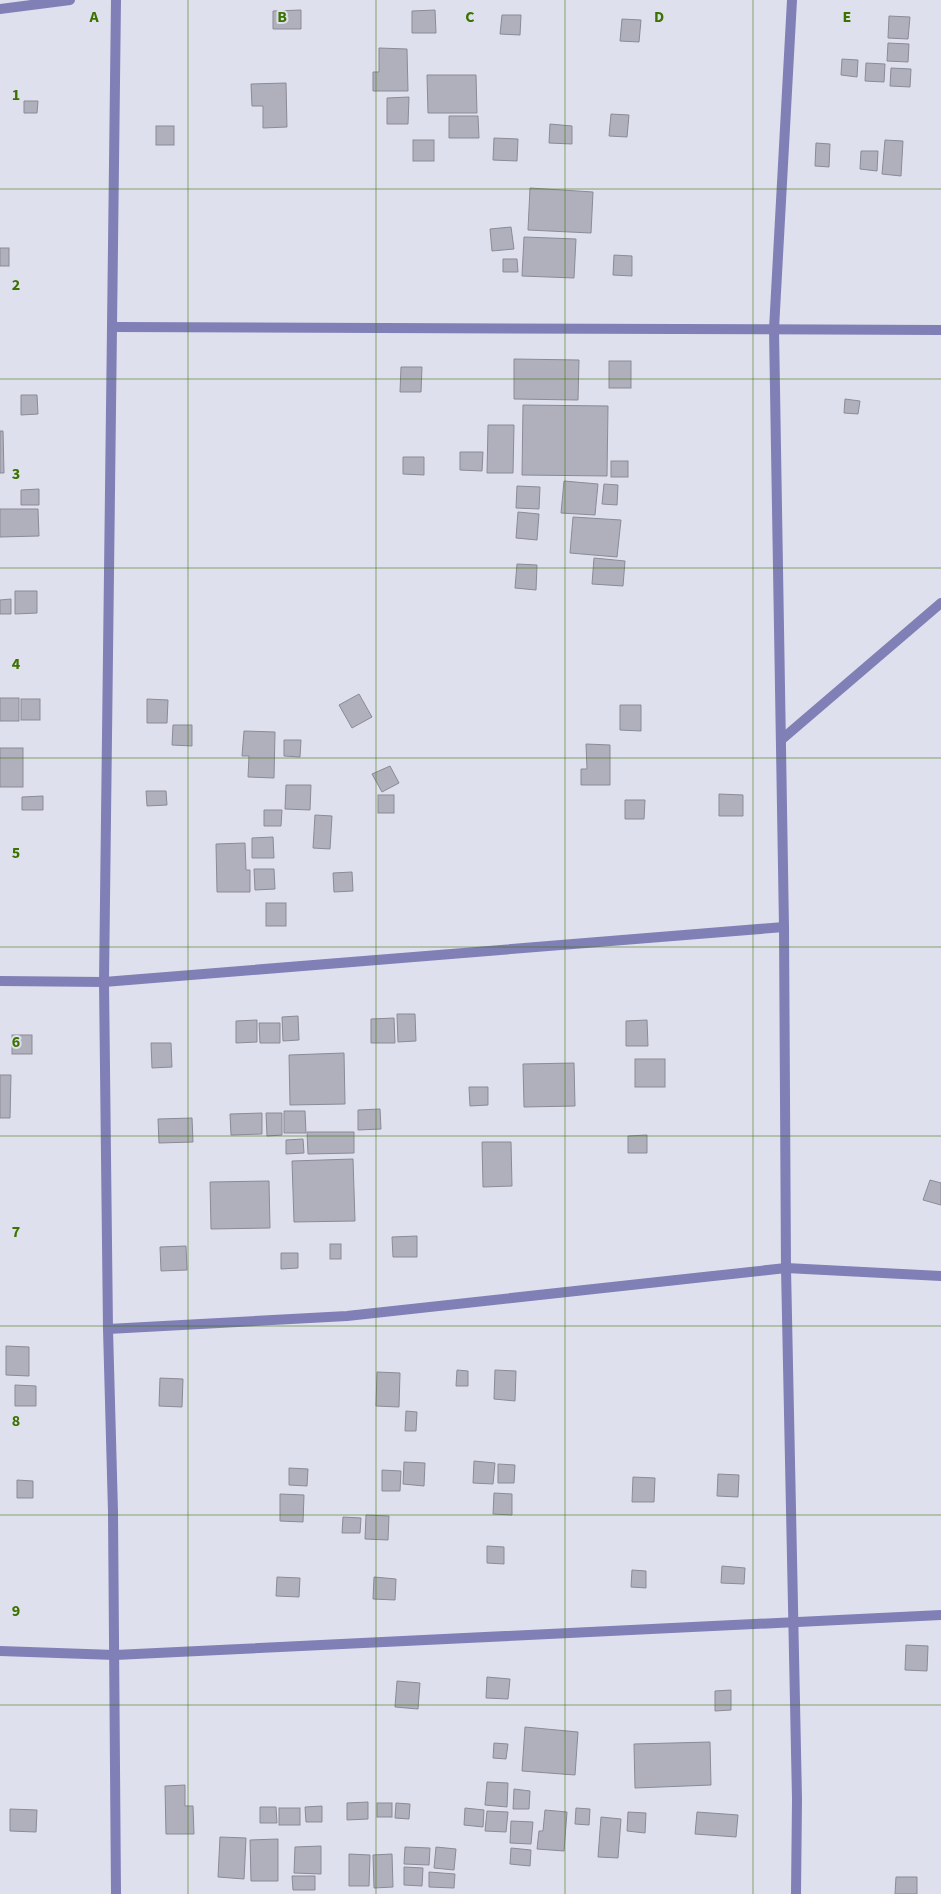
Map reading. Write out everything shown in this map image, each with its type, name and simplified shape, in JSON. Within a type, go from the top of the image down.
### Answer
[{"type":"street","points":[[0,9],[70,0]]},
{"type":"street","points":[[116,0],[104,982],[108,1329],[115,1655],[116,1894]]},
{"type":"street","points":[[792,0],[774,330],[784,927],[786,1268],[797,1799],[796,1894]]},
{"type":"street","points":[[112,327],[941,330]]},
{"type":"street","points":[[781,740],[941,603]]},
{"type":"street","points":[[0,981],[104,982],[784,927]]},
{"type":"street","points":[[108,1329],[348,1316],[786,1268],[941,1276]]},
{"type":"street","points":[[0,1652],[115,1655],[941,1615]]},
{"type":"building","points":[[301,10],[301,29],[273,29],[273,11]]},
{"type":"building","points":[[435,10],[436,33],[412,33],[412,11]]},
{"type":"building","points":[[502,15],[521,15],[520,35],[500,34]]},
{"type":"building","points":[[889,16],[910,17],[908,39],[888,38]]},
{"type":"building","points":[[622,19],[641,20],[639,42],[620,41]]},
{"type":"building","points":[[888,43],[909,44],[908,62],[887,61]]},
{"type":"building","points":[[379,48],[407,49],[408,91],[373,91],[373,72],[379,72]]},
{"type":"building","points":[[842,59],[858,60],[857,77],[841,75]]},
{"type":"building","points":[[866,63],[885,64],[884,82],[865,81]]},
{"type":"building","points":[[891,68],[911,69],[910,87],[890,86]]},
{"type":"building","points":[[427,75],[476,75],[477,113],[428,113]]},
{"type":"building","points":[[286,83],[287,127],[263,128],[263,106],[252,106],[251,84]]},
{"type":"building","points":[[409,97],[408,124],[387,124],[387,98]]},
{"type":"building","points":[[24,101],[38,101],[37,113],[24,113]]},
{"type":"building","points":[[611,114],[629,115],[627,137],[609,136]]},
{"type":"building","points":[[449,116],[478,116],[479,138],[449,138]]},
{"type":"building","points":[[550,124],[572,126],[572,144],[549,143]]},
{"type":"building","points":[[156,126],[174,126],[174,145],[156,145]]},
{"type":"building","points":[[494,138],[518,139],[517,161],[493,160]]},
{"type":"building","points":[[413,140],[434,140],[434,161],[413,161]]},
{"type":"building","points":[[885,140],[903,141],[901,176],[882,174]]},
{"type":"building","points":[[816,143],[830,144],[829,167],[815,166]]},
{"type":"building","points":[[861,151],[878,151],[877,171],[860,169]]},
{"type":"building","points":[[530,188],[593,192],[591,233],[528,230]]},
{"type":"building","points":[[511,227],[514,249],[492,251],[490,229]]},
{"type":"building","points":[[524,237],[576,239],[574,278],[522,276]]},
{"type":"building","points":[[0,248],[9,248],[9,266],[0,266]]},
{"type":"building","points":[[614,255],[632,256],[632,276],[613,275]]},
{"type":"building","points":[[503,259],[517,259],[518,272],[503,272]]},
{"type":"building","points":[[514,359],[579,360],[578,400],[514,399]]},
{"type":"building","points":[[609,361],[631,361],[631,388],[609,388]]},
{"type":"building","points":[[401,367],[422,367],[421,392],[400,392]]},
{"type":"building","points":[[21,395],[37,395],[38,414],[21,415]]},
{"type":"building","points":[[845,399],[860,401],[858,414],[844,413]]},
{"type":"building","points":[[523,405],[608,406],[607,476],[522,475]]},
{"type":"building","points":[[488,425],[514,425],[513,473],[487,473]]},
{"type":"building","points":[[0,431],[3,431],[4,473],[0,473]]},
{"type":"building","points":[[460,452],[483,452],[482,471],[460,470]]},
{"type":"building","points":[[403,457],[424,457],[424,475],[403,474]]},
{"type":"building","points":[[611,461],[628,461],[628,477],[611,477]]},
{"type":"building","points":[[564,481],[598,484],[595,515],[561,513]]},
{"type":"building","points":[[604,484],[618,485],[617,505],[602,504]]},
{"type":"building","points":[[517,486],[540,487],[539,509],[516,508]]},
{"type":"building","points":[[39,489],[39,505],[21,505],[21,490]]},
{"type":"building","points":[[0,509],[38,509],[39,536],[0,537]]},
{"type":"building","points":[[518,512],[539,514],[537,540],[516,538]]},
{"type":"building","points":[[573,517],[621,520],[617,557],[570,553]]},
{"type":"building","points":[[594,558],[625,561],[623,586],[592,584]]},
{"type":"building","points":[[517,564],[537,565],[536,590],[515,588]]},
{"type":"building","points":[[15,591],[37,591],[37,613],[15,614]]},
{"type":"building","points":[[11,599],[11,614],[0,614],[0,600]]},
{"type":"building","points":[[359,694],[372,717],[352,728],[339,705]]},
{"type":"building","points":[[0,698],[19,698],[19,721],[0,721]]},
{"type":"building","points":[[21,699],[40,699],[40,720],[21,720]]},
{"type":"building","points":[[147,699],[168,700],[167,723],[147,723]]},
{"type":"building","points":[[620,705],[641,705],[641,731],[620,730]]},
{"type":"building","points":[[173,725],[192,725],[192,746],[172,745]]},
{"type":"building","points":[[244,731],[275,732],[274,778],[248,777],[249,756],[242,756]]},
{"type":"building","points":[[284,740],[301,740],[300,757],[284,756]]},
{"type":"building","points":[[586,744],[610,745],[610,785],[581,785],[581,769],[587,769]]},
{"type":"building","points":[[0,748],[23,748],[23,787],[0,787]]},
{"type":"building","points":[[390,766],[399,783],[382,792],[372,774]]},
{"type":"building","points":[[286,785],[311,785],[310,810],[285,809]]},
{"type":"building","points":[[146,791],[166,791],[167,805],[147,806]]},
{"type":"building","points":[[719,794],[743,795],[743,816],[719,816]]},
{"type":"building","points":[[378,795],[394,795],[394,813],[378,813]]},
{"type":"building","points":[[43,796],[43,810],[22,810],[22,797]]},
{"type":"building","points":[[625,800],[645,800],[644,819],[625,819]]},
{"type":"building","points":[[264,810],[282,810],[281,826],[264,826]]},
{"type":"building","points":[[315,815],[332,816],[330,849],[313,848]]},
{"type":"building","points":[[273,837],[274,858],[252,858],[252,838]]},
{"type":"building","points":[[245,843],[246,870],[250,870],[250,892],[217,892],[216,844]]},
{"type":"building","points":[[254,869],[274,869],[275,889],[255,890]]},
{"type":"building","points":[[352,872],[353,891],[334,892],[333,873]]},
{"type":"building","points":[[266,903],[286,903],[286,926],[266,926]]},
{"type":"building","points":[[397,1014],[415,1014],[416,1041],[398,1042]]},
{"type":"building","points":[[298,1016],[299,1040],[283,1041],[282,1017]]},
{"type":"building","points":[[394,1018],[395,1043],[371,1043],[371,1019]]},
{"type":"building","points":[[257,1020],[257,1042],[236,1043],[236,1021]]},
{"type":"building","points":[[647,1020],[648,1046],[626,1046],[626,1021]]},
{"type":"building","points":[[259,1023],[280,1023],[280,1043],[260,1043]]},
{"type":"building","points":[[12,1035],[32,1035],[32,1054],[12,1054]]},
{"type":"building","points":[[151,1043],[171,1043],[172,1067],[152,1068]]},
{"type":"building","points":[[344,1053],[345,1104],[290,1105],[289,1055]]},
{"type":"building","points":[[635,1059],[665,1059],[665,1087],[635,1087]]},
{"type":"building","points":[[574,1063],[575,1106],[524,1107],[523,1064]]},
{"type":"building","points":[[0,1075],[11,1075],[10,1118],[0,1118]]},
{"type":"building","points":[[469,1087],[488,1087],[488,1105],[470,1106]]},
{"type":"building","points":[[380,1109],[381,1129],[358,1130],[358,1110]]},
{"type":"building","points":[[284,1111],[305,1111],[306,1133],[284,1133]]},
{"type":"building","points":[[262,1113],[262,1134],[231,1135],[230,1114]]},
{"type":"building","points":[[266,1113],[282,1113],[282,1135],[267,1136]]},
{"type":"building","points":[[192,1118],[193,1142],[159,1143],[158,1119]]},
{"type":"building","points":[[307,1132],[354,1132],[354,1153],[308,1154]]},
{"type":"building","points":[[647,1135],[647,1153],[628,1153],[628,1136]]},
{"type":"building","points":[[303,1139],[304,1153],[286,1154],[286,1140]]},
{"type":"building","points":[[482,1142],[511,1142],[512,1186],[483,1187]]},
{"type":"building","points":[[353,1159],[355,1221],[294,1222],[292,1161]]},
{"type":"building","points":[[930,1180],[941,1183],[941,1205],[923,1200]]},
{"type":"building","points":[[269,1181],[270,1228],[211,1229],[210,1182]]},
{"type":"building","points":[[417,1236],[417,1257],[393,1257],[392,1237]]},
{"type":"building","points":[[330,1244],[341,1244],[341,1259],[330,1259]]},
{"type":"building","points":[[186,1246],[187,1270],[161,1271],[160,1247]]},
{"type":"building","points":[[281,1253],[298,1253],[298,1268],[281,1269]]},
{"type":"building","points":[[6,1346],[29,1347],[29,1376],[6,1375]]},
{"type":"building","points":[[457,1370],[468,1371],[468,1386],[456,1386]]},
{"type":"building","points":[[495,1370],[516,1371],[515,1401],[494,1399]]},
{"type":"building","points":[[377,1372],[400,1373],[399,1407],[376,1406]]},
{"type":"building","points":[[160,1378],[183,1379],[182,1407],[159,1406]]},
{"type":"building","points":[[15,1385],[36,1386],[36,1406],[15,1406]]},
{"type":"building","points":[[406,1411],[417,1412],[416,1431],[405,1431]]},
{"type":"building","points":[[474,1461],[495,1463],[493,1484],[473,1483]]},
{"type":"building","points":[[404,1462],[425,1463],[424,1486],[403,1484]]},
{"type":"building","points":[[498,1464],[515,1465],[514,1483],[498,1483]]},
{"type":"building","points":[[289,1468],[308,1469],[307,1486],[289,1485]]},
{"type":"building","points":[[382,1470],[401,1471],[400,1491],[382,1491]]},
{"type":"building","points":[[718,1474],[739,1475],[738,1497],[717,1496]]},
{"type":"building","points":[[633,1477],[655,1478],[654,1502],[632,1502]]},
{"type":"building","points":[[17,1480],[33,1481],[33,1498],[17,1498]]},
{"type":"building","points":[[494,1493],[512,1494],[512,1515],[493,1514]]},
{"type":"building","points":[[280,1494],[304,1495],[303,1522],[280,1521]]},
{"type":"building","points":[[366,1515],[389,1516],[388,1540],[365,1539]]},
{"type":"building","points":[[343,1517],[361,1518],[360,1533],[342,1533]]},
{"type":"building","points":[[487,1546],[504,1547],[504,1564],[487,1563]]},
{"type":"building","points":[[722,1566],[745,1568],[744,1584],[721,1583]]},
{"type":"building","points":[[632,1570],[646,1571],[646,1588],[631,1587]]},
{"type":"building","points":[[277,1577],[300,1578],[299,1597],[276,1596]]},
{"type":"building","points":[[374,1577],[396,1579],[395,1600],[373,1599]]},
{"type":"building","points":[[906,1645],[928,1646],[927,1671],[905,1670]]},
{"type":"building","points":[[487,1677],[510,1679],[508,1699],[486,1698]]},
{"type":"building","points":[[397,1681],[420,1683],[418,1709],[395,1707]]},
{"type":"building","points":[[731,1690],[731,1710],[715,1711],[715,1691]]},
{"type":"building","points":[[525,1727],[578,1732],[575,1775],[522,1771]]},
{"type":"building","points":[[710,1742],[711,1785],[635,1788],[634,1744]]},
{"type":"building","points":[[494,1743],[508,1744],[506,1759],[493,1758]]},
{"type":"building","points":[[487,1782],[508,1783],[507,1807],[485,1805]]},
{"type":"building","points":[[185,1785],[185,1806],[193,1806],[194,1834],[166,1834],[165,1786]]},
{"type":"building","points":[[514,1789],[530,1791],[529,1809],[513,1809]]},
{"type":"building","points":[[368,1802],[368,1819],[347,1820],[347,1803]]},
{"type":"building","points":[[377,1803],[392,1803],[392,1817],[377,1817]]},
{"type":"building","points":[[396,1803],[410,1804],[409,1819],[395,1818]]},
{"type":"building","points":[[322,1806],[322,1822],[306,1822],[305,1807]]},
{"type":"building","points":[[260,1807],[276,1807],[277,1823],[260,1823]]},
{"type":"building","points":[[279,1808],[300,1808],[300,1825],[279,1825]]},
{"type":"building","points":[[465,1808],[484,1810],[483,1827],[464,1825]]},
{"type":"building","points":[[576,1808],[590,1809],[589,1825],[575,1824]]},
{"type":"building","points":[[10,1809],[37,1810],[36,1832],[10,1831]]},
{"type":"building","points":[[545,1810],[567,1812],[564,1851],[537,1849],[539,1831],[543,1831]]},
{"type":"building","points":[[487,1811],[508,1812],[506,1832],[485,1831]]},
{"type":"building","points":[[628,1812],[646,1813],[645,1833],[627,1831]]},
{"type":"building","points":[[697,1812],[738,1815],[736,1837],[695,1834]]},
{"type":"building","points":[[601,1817],[621,1819],[618,1858],[598,1857]]},
{"type":"building","points":[[511,1821],[533,1822],[531,1844],[510,1843]]},
{"type":"building","points":[[220,1837],[246,1838],[244,1879],[218,1877]]},
{"type":"building","points":[[278,1839],[278,1881],[251,1881],[250,1840]]},
{"type":"building","points":[[321,1846],[321,1874],[294,1873],[295,1847]]},
{"type":"building","points":[[405,1847],[430,1848],[429,1865],[404,1864]]},
{"type":"building","points":[[436,1847],[456,1849],[454,1870],[434,1868]]},
{"type":"building","points":[[511,1848],[531,1850],[530,1866],[510,1864]]},
{"type":"building","points":[[349,1854],[370,1855],[369,1886],[349,1886]]},
{"type":"building","points":[[392,1854],[393,1887],[374,1888],[373,1855]]},
{"type":"building","points":[[404,1867],[423,1868],[422,1886],[404,1885]]},
{"type":"building","points":[[429,1872],[455,1874],[454,1888],[429,1887]]},
{"type":"building","points":[[292,1876],[315,1876],[315,1890],[293,1890]]},
{"type":"building","points":[[896,1877],[917,1877],[917,1894],[895,1894]]}]
